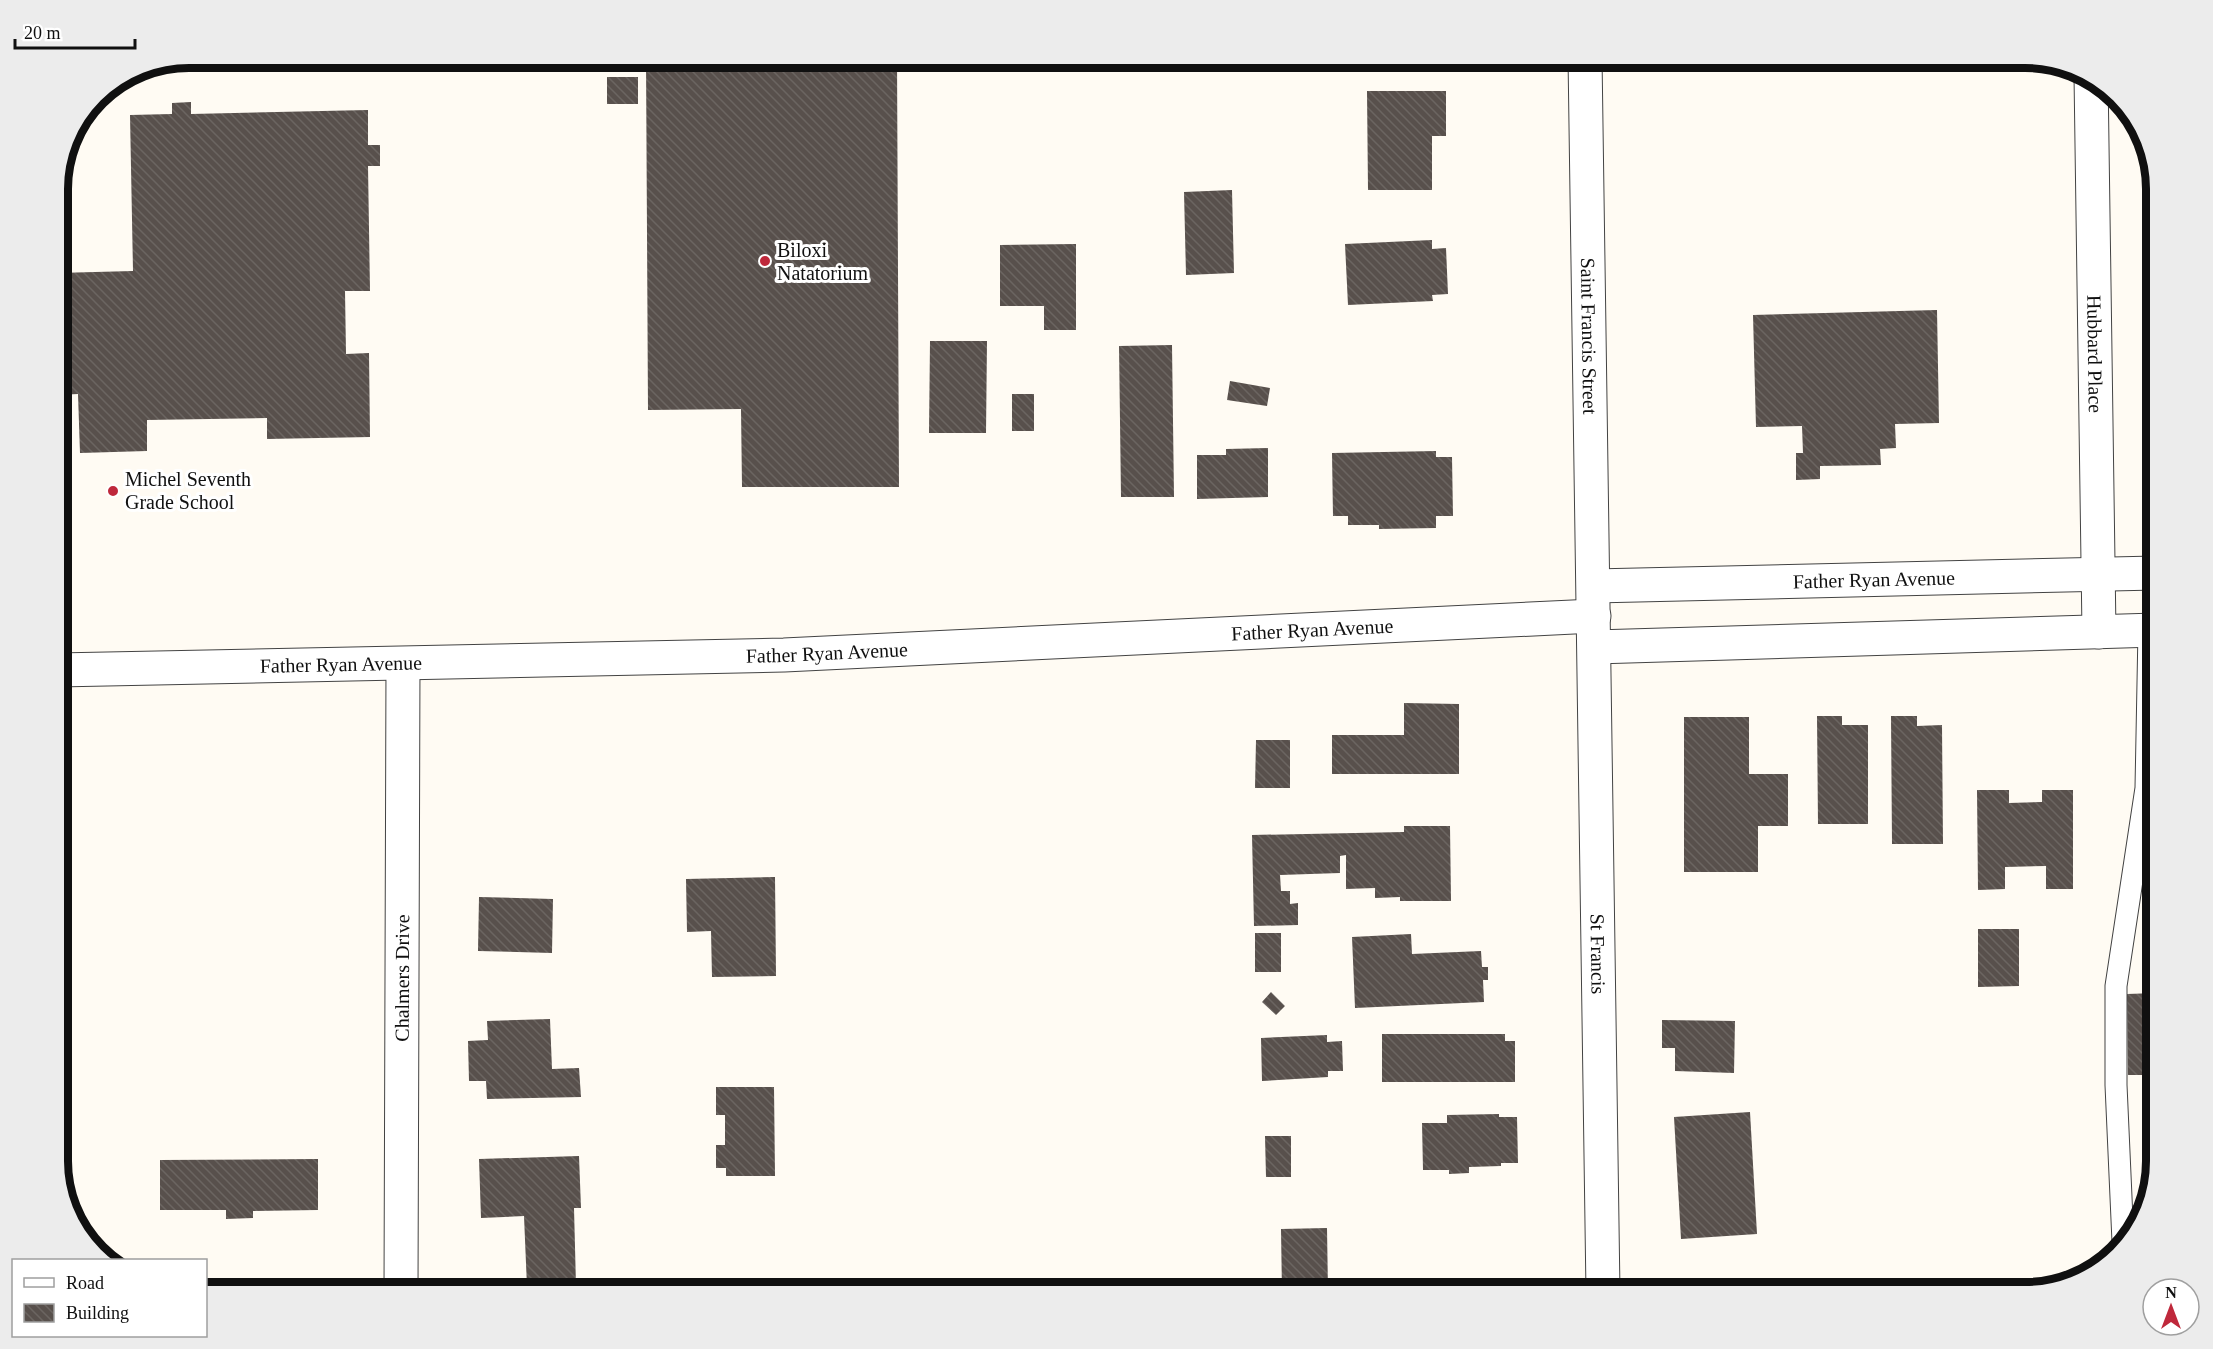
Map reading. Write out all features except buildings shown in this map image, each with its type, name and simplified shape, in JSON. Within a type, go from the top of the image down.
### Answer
[{"type":"street","name":"Saint Francis Street","points":[[1585,68],[1594,616]]},
{"type":"street","name":"Hubbard Place","points":[[2091,88],[2099,632]]},
{"type":"street","name":"Father Ryan Avenue","points":[[68,670],[784,655],[1594,616],[2099,575],[2145,573]]},
{"type":"street","name":"Father Ryan Avenue","points":[[1594,616],[2099,632],[2145,630]]},
{"type":"street","name":"St Francis","points":[[1594,616],[1603,1282]]},
{"type":"street","name":"Chalmers Drive","points":[[401,1282],[402,664]]},
{"type":"lane","points":[[2122,1232],[2116,1085],[2116,986],[2146,790]]},
{"type":"place","name":"Biloxi Natatorium","points":[[765,261]]},
{"type":"place","name":"Michel Seventh Grade School","points":[[113,491]]}]
